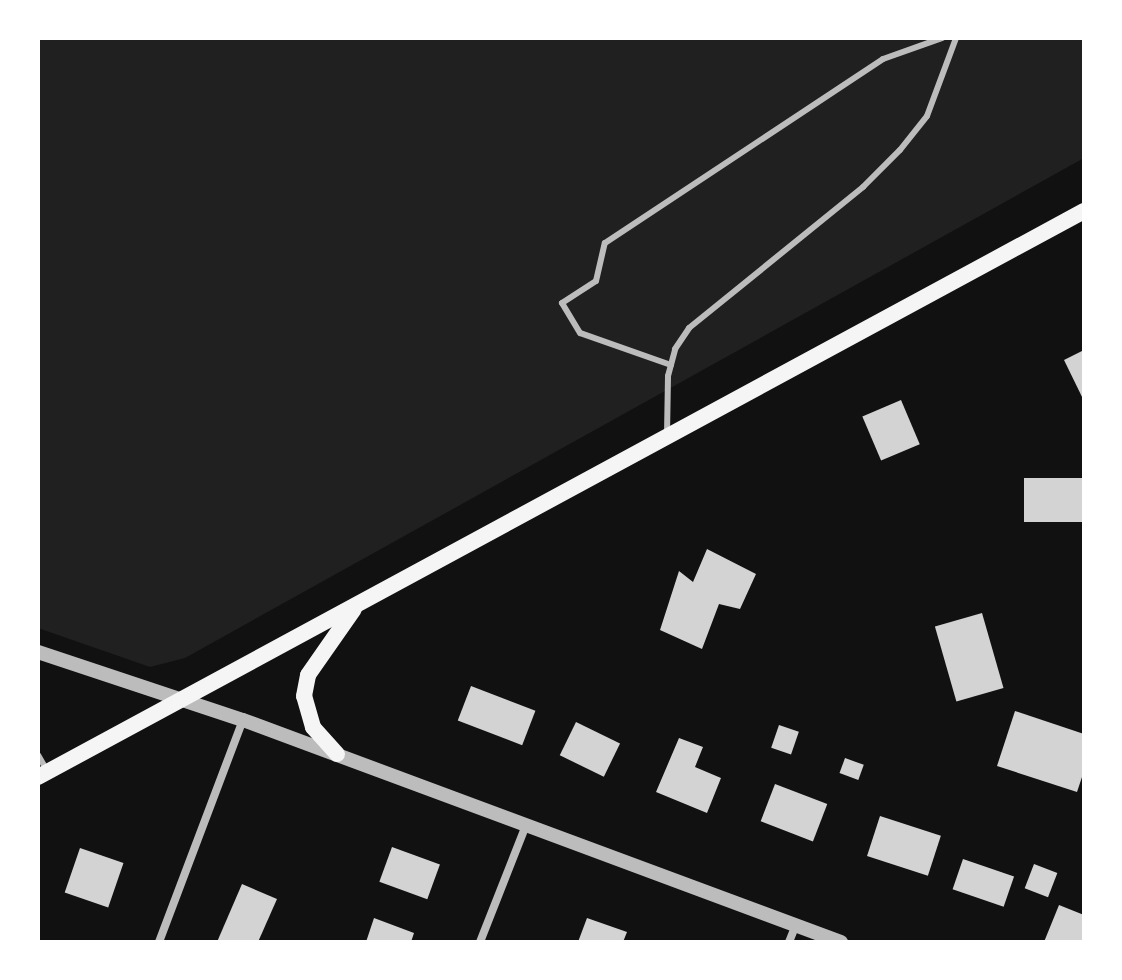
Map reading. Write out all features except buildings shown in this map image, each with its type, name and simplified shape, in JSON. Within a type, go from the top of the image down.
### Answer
[{"type":"main road","points":[[43,775],[1081,218]]},
{"type":"main road","points":[[337,754],[313,727],[304,696],[308,675],[357,605]]},
{"type":"street","points":[[38,652],[243,720],[841,942]]},
{"type":"street","points":[[159,942],[243,720]]},
{"type":"street","points":[[480,942],[526,825]]},
{"type":"street","points":[[789,942],[796,925]]},
{"type":"lane","points":[[671,365],[580,333],[562,303],[596,281],[605,243],[883,59],[942,38]]},
{"type":"lane","points":[[667,438],[671,365],[689,328],[863,187],[900,150],[927,116],[956,38]]},
{"type":"lane","points":[[38,755],[43,775]]},
{"type":"shaded area","points":[[38,38],[1084,38],[1084,158],[185,658],[150,667],[38,628]]}]
